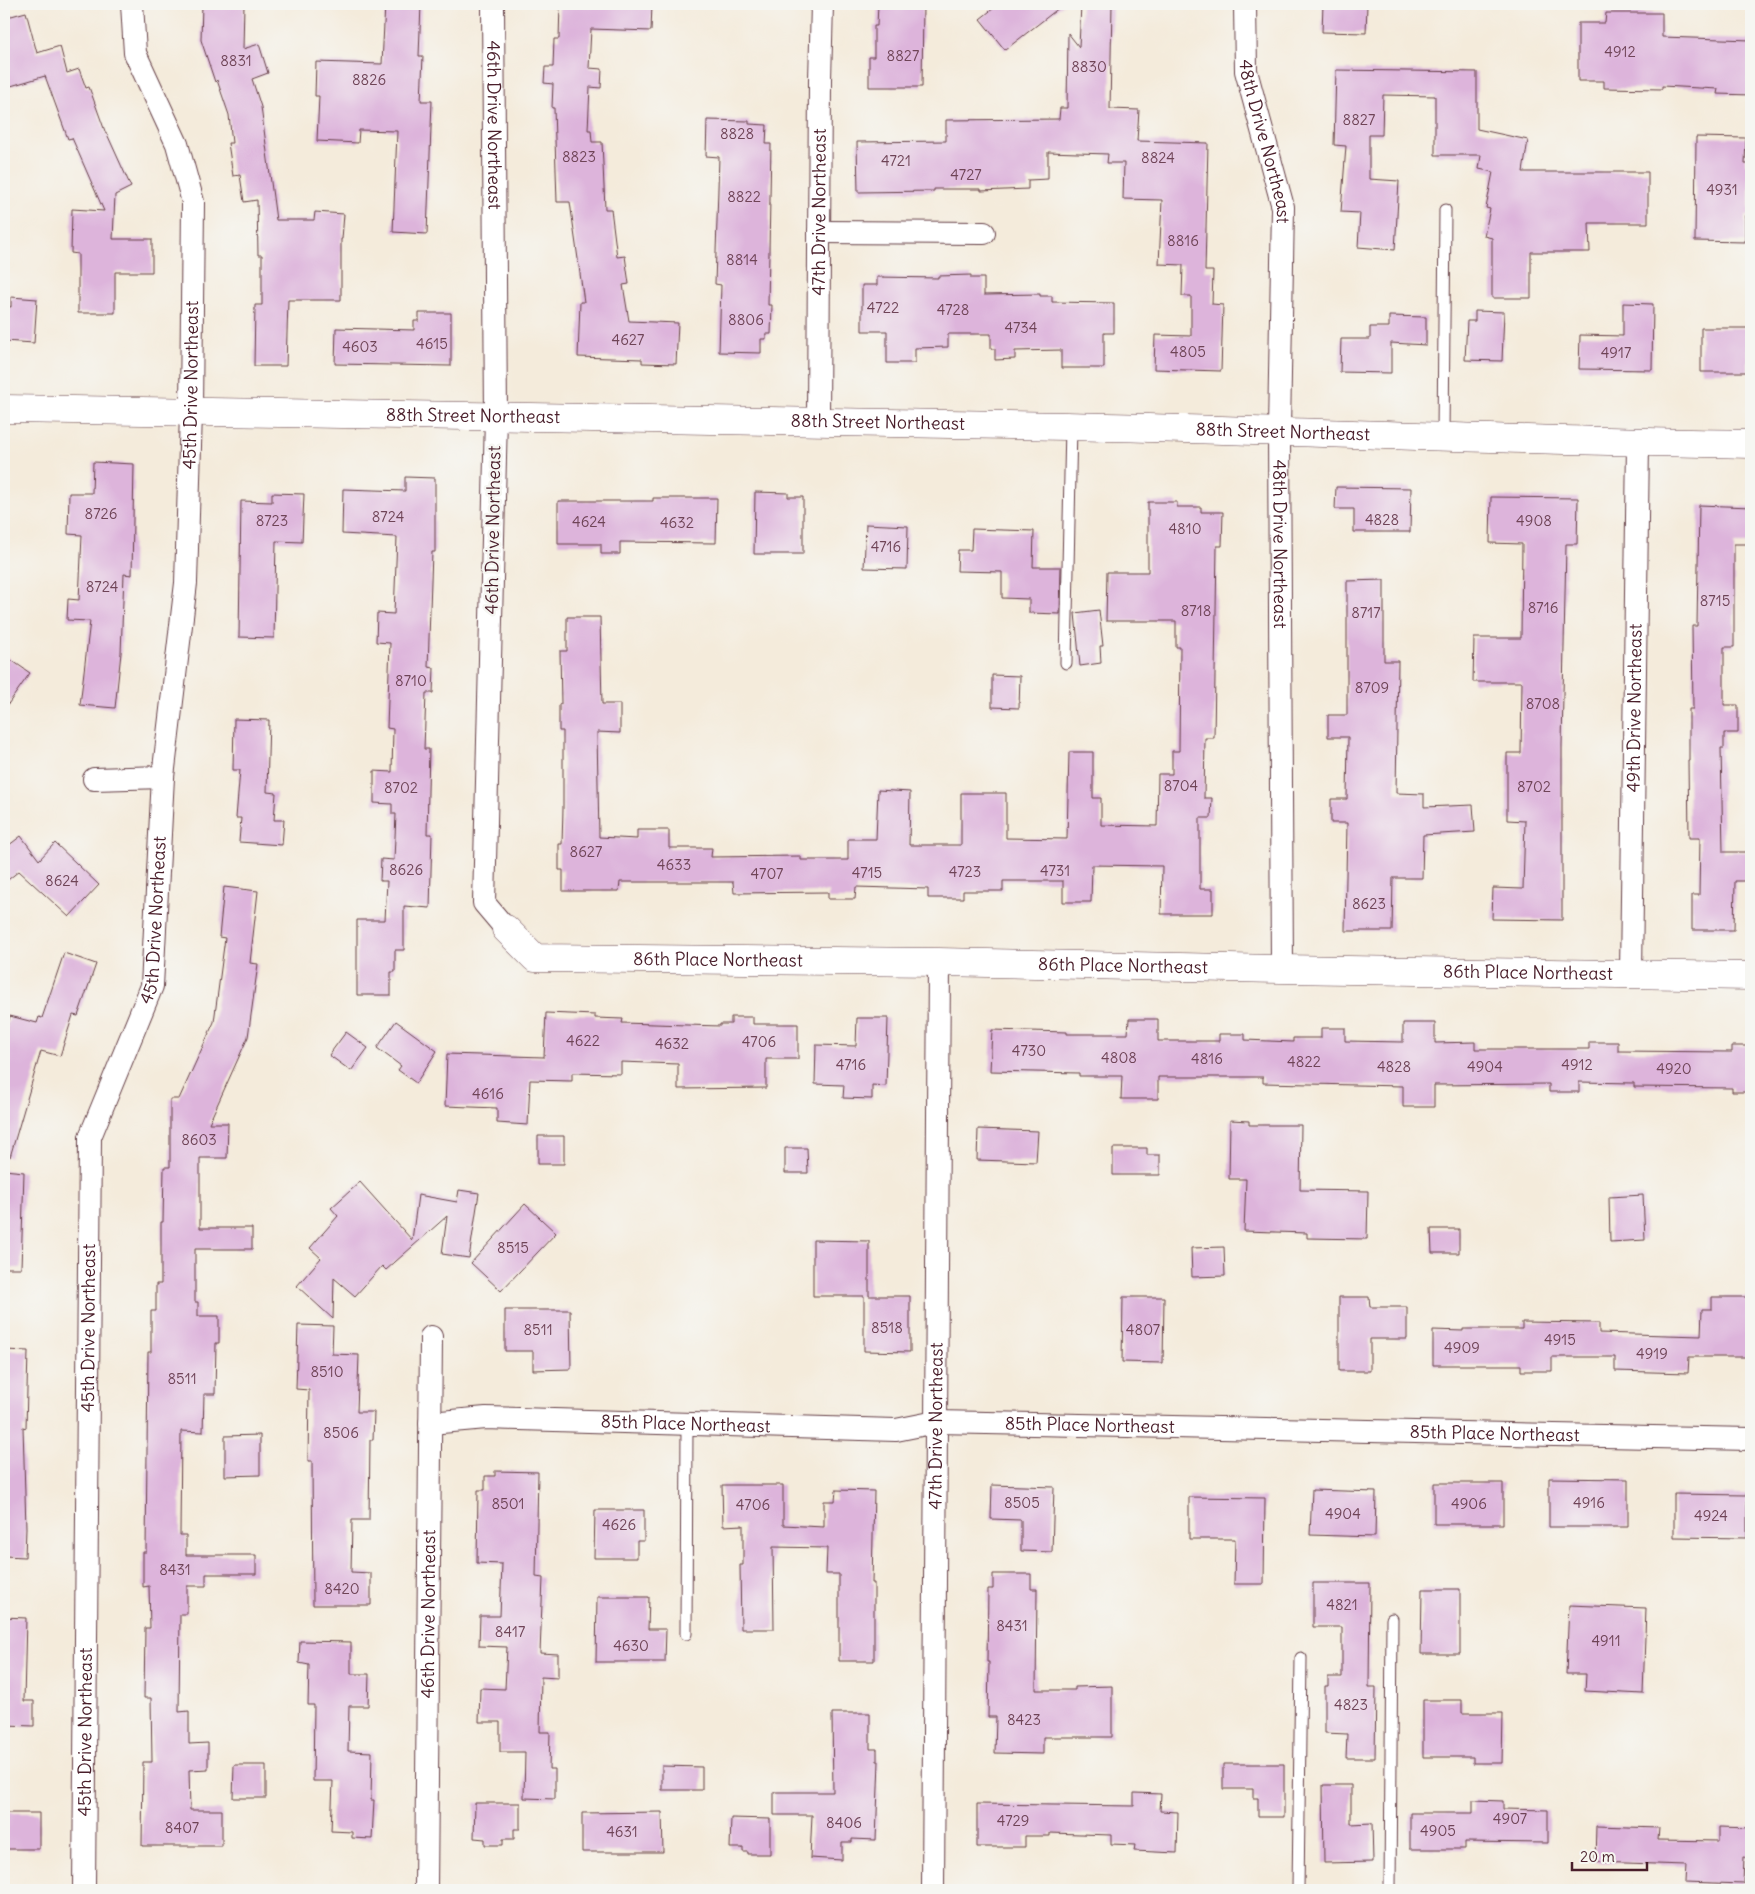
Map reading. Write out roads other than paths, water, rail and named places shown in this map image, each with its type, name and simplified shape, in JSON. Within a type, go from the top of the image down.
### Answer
[{"type":"main road","name":"88th Street Northeast","points":[[4,409],[818,420],[1279,430],[1751,444]]},
{"type":"main road","name":"86th Place Northeast","points":[[506,929],[535,958],[939,962],[1751,976]]},
{"type":"street","name":"45th Drive Northeast","points":[[84,1890],[90,1137],[152,986],[163,777],[186,583],[191,412],[193,202],[177,144],[135,53],[132,4]]},
{"type":"street","name":"46th Drive Northeast","points":[[494,4],[496,417],[484,903],[506,929]]},
{"type":"street","name":"47th Drive Northeast","points":[[818,420],[822,4]]},
{"type":"street","name":"48th Drive Northeast","points":[[1244,4],[1246,71],[1283,207],[1279,430],[1282,969]]},
{"type":"street","points":[[819,232],[984,233]]},
{"type":"street","name":"49th Drive Northeast","points":[[1631,974],[1638,442]]},
{"type":"street","points":[[94,779],[163,777]]},
{"type":"street","name":"47th Drive Northeast","points":[[933,1890],[939,962]]},
{"type":"street","name":"46th Drive Northeast","points":[[426,1890],[431,1337]]},
{"type":"street","name":"85th Place Northeast","points":[[430,1423],[486,1418],[896,1430],[936,1422],[1751,1439]]},
{"type":"lane","points":[[1443,436],[1445,210]]},
{"type":"lane","points":[[1066,664],[1071,426]]},
{"type":"lane","points":[[686,1634],[687,1425]]},
{"type":"lane","points":[[1390,1890],[1392,1619]]},
{"type":"lane","points":[[1298,1890],[1301,1658]]}]
